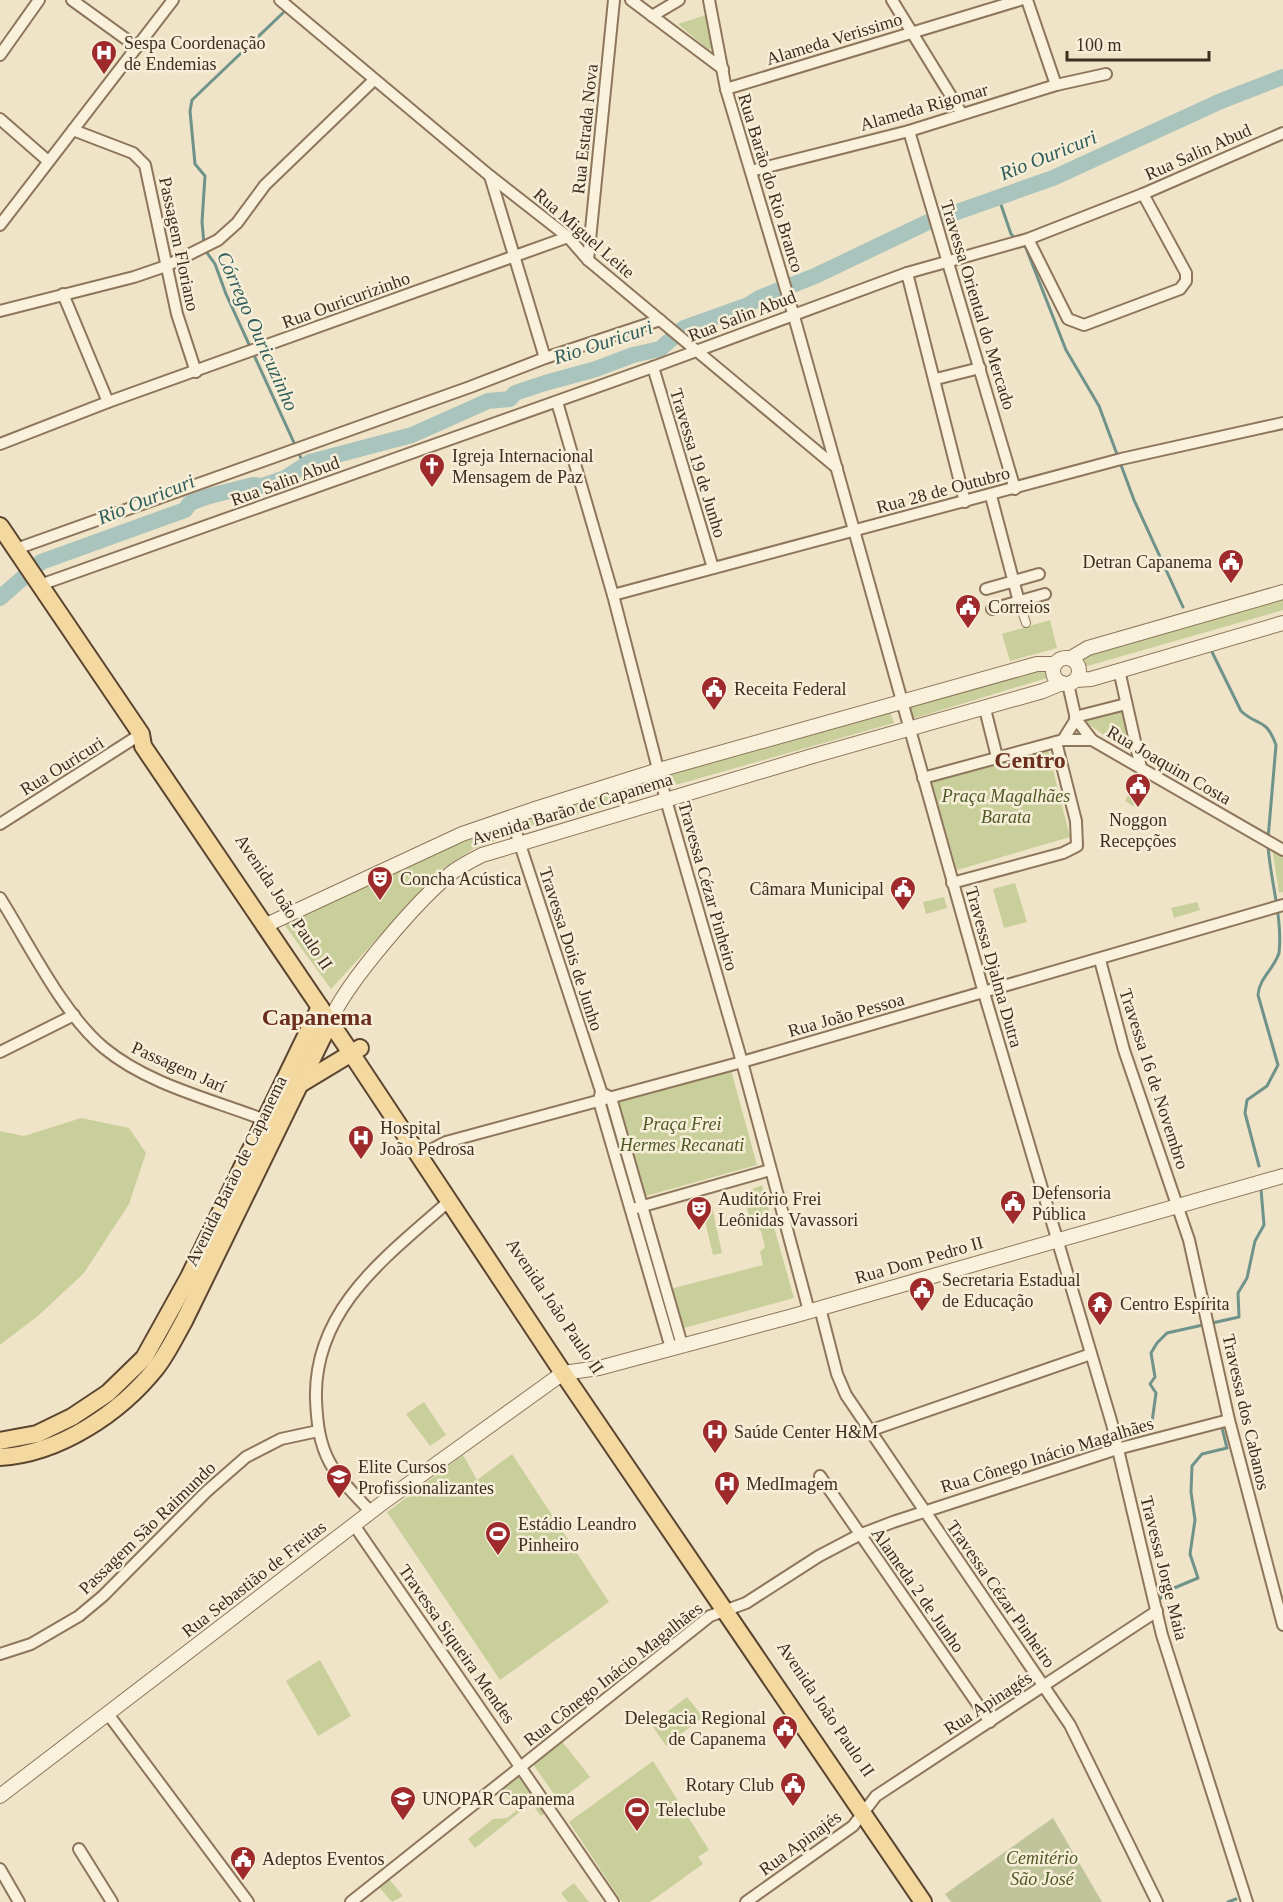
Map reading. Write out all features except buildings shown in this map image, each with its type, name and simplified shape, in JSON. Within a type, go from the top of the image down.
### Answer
[{"type":"main road","name":"Avenida João Paulo II","points":[[0,526],[141,734],[143,746],[356,1051],[569,1372],[926,1899]]},
{"type":"main road","name":"Avenida Barão de Capanema","points":[[0,1458],[12,1445],[55,1426],[91,1406],[151,1362],[195,1280],[272,1123],[310,1031],[332,1016]]},
{"type":"main road","name":"Avenida Barão de Capanema","points":[[272,1123],[302,1084],[332,1016]]},
{"type":"main road","points":[[302,1084],[356,1051]]},
{"type":"main road","name":"Avenida João Paulo II","points":[[423,1153],[448,1202],[569,1372]]},
{"type":"street","points":[[0,55],[39,0]]},
{"type":"street","points":[[72,0],[137,47]]},
{"type":"street","points":[[0,225],[173,0]]},
{"type":"street","name":"Rua Miguel Leite","points":[[280,0],[490,176],[568,237],[588,260],[837,468]]},
{"type":"street","name":"Rua Estrada Nova","points":[[588,260],[614,0]]},
{"type":"street","points":[[631,0],[723,69]]},
{"type":"street","points":[[652,16],[679,0]]},
{"type":"street","name":"Rua Barão do Rio Branco","points":[[709,0],[726,89],[855,531],[900,702]]},
{"type":"street","points":[[892,0],[962,114]]},
{"type":"street","name":"Alameda Verissimo","points":[[726,89],[1020,0]]},
{"type":"street","points":[[1026,0],[1056,85]]},
{"type":"street","name":"Alameda Rigomar","points":[[751,171],[909,131],[1056,85],[1106,74]]},
{"type":"street","points":[[0,311],[166,266],[218,240],[237,223],[265,185],[374,80]]},
{"type":"street","points":[[0,119],[48,161]]},
{"type":"street","name":"Passagem Floriano","points":[[73,130],[133,153],[141,159],[156,206],[177,314],[196,372]]},
{"type":"street","name":"Travessa Oriental do Mercado","points":[[909,131],[1015,489]]},
{"type":"street","name":"Rua Salin Abud","points":[[39,584],[556,402],[907,273],[1028,238],[1143,194],[1283,133]]},
{"type":"street","points":[[490,176],[545,358]]},
{"type":"street","points":[[1028,238],[1068,319],[1076,324],[1084,325],[1180,289],[1186,281],[1186,273],[1143,194]]},
{"type":"street","name":"Rua Ouricurizinho","points":[[0,444],[108,402],[568,237]]},
{"type":"street","points":[[907,273],[966,502]]},
{"type":"street","points":[[63,294],[108,402]]},
{"type":"street","points":[[15,549],[459,391],[545,358],[660,320]]},
{"type":"street","name":"Travessa 19 de Junho","points":[[653,367],[712,568]]},
{"type":"street","points":[[936,379],[980,368]]},
{"type":"street","name":"Travessa Cézar Pinheiro","points":[[556,402],[614,595],[666,800],[742,1062],[770,1170],[839,1381],[869,1431],[1044,1686],[1085,1752],[1157,1902]]},
{"type":"street","name":"Rua 28 de Outubro","points":[[614,595],[991,496],[1121,459],[1283,423]]},
{"type":"street","points":[[991,496],[1026,623]]},
{"type":"street","points":[[986,589],[1039,574]]},
{"type":"street","points":[[1071,658],[1079,668],[1069,682],[1055,677],[1055,664],[1062,658],[1071,658],[1088,648],[1283,592]]},
{"type":"street","points":[[992,609],[1045,594]]},
{"type":"street","name":"Avenida Barão de Capanema","points":[[332,1016],[382,947],[442,881],[469,861],[519,843],[908,729],[1283,623]]},
{"type":"street","name":"Avenida Barão de Capanema","points":[[268,923],[462,834],[511,817],[658,770],[1037,664],[1055,664]]},
{"type":"street","points":[[1119,670],[1141,768]]},
{"type":"street","name":"Rua Joaquim Costa","points":[[1069,682],[1076,718],[1092,740],[1283,850]]},
{"type":"street","name":"Travessa Djalma Dutra","points":[[900,702],[1056,1240]]},
{"type":"street","points":[[952,883],[1063,854],[1077,846],[1076,821],[1059,741],[1076,718],[1126,704]]},
{"type":"street","points":[[985,709],[997,757]]},
{"type":"street","name":"Rua Ouricuri","points":[[0,824],[141,734]]},
{"type":"street","points":[[923,778],[1059,741],[1092,740]]},
{"type":"street","name":"Travessa Dois de Junho","points":[[511,817],[638,1208]]},
{"type":"street","name":"Passagem Jarí","points":[[0,898],[74,1015],[104,1047],[125,1063],[145,1074],[272,1123]]},
{"type":"street","name":"Rua João Pessoa","points":[[423,1153],[446,1142],[600,1096],[611,1098],[742,1062],[1100,960],[1283,905]]},
{"type":"street","name":"Travessa 16 de Novembro","points":[[1100,960],[1124,1050],[1178,1206]]},
{"type":"street","points":[[0,1052],[74,1015]]},
{"type":"street","name":"Travessa Dois de Junho","points":[[611,1098],[638,1208],[677,1347]]},
{"type":"street","points":[[638,1208],[770,1170]]},
{"type":"street","name":"Rua Dom Pedro II","points":[[569,1372],[599,1368],[677,1347],[1283,1176]]},
{"type":"street","points":[[371,1512],[330,1463],[318,1431],[316,1393],[321,1354],[335,1319],[367,1274],[448,1202]]},
{"type":"street","name":"Travessa dos Cabanos","points":[[1178,1206],[1197,1271],[1229,1419],[1283,1625]]},
{"type":"street","name":"Travessa Jorge Maia","points":[[1056,1240],[1117,1449],[1171,1664],[1247,1902]]},
{"type":"street","points":[[869,1431],[1091,1354]]},
{"type":"street","name":"Rua Sebastião de Freitas","points":[[0,1797],[371,1512],[569,1372]]},
{"type":"street","name":"Rua Cônego Inácio Magalhães","points":[[351,1902],[710,1616],[746,1603],[796,1569],[859,1535],[923,1511],[1117,1449],[1229,1419]]},
{"type":"street","name":"Passagem São Raimundo","points":[[0,1654],[31,1644],[79,1616],[103,1596],[206,1492],[246,1457],[281,1439],[318,1431]]},
{"type":"street","name":"Alameda 2 de Junho","points":[[820,1476],[990,1722]]},
{"type":"street","name":"Travessa Siqueira Mendes","points":[[354,1525],[613,1902]]},
{"type":"street","name":"Rua Apinagés","points":[[865,1810],[882,1792],[1157,1611]]},
{"type":"street","points":[[108,1714],[245,1901]]},
{"type":"street","name":"Rua Apinajés","points":[[746,1902],[847,1831],[865,1810]]},
{"type":"street","points":[[79,1849],[112,1902]]},
{"type":"street","points":[[0,1869],[19,1902]]},
{"type":"green space","points":[[706,15],[712,47],[709,50],[678,24]]},
{"type":"green space","points":[[1283,594],[1283,610],[1084,667],[1080,654]]},
{"type":"green space","points":[[1050,620],[1057,648],[1010,661],[1002,634]]},
{"type":"green space","points":[[1043,664],[1047,678],[912,719],[909,703]]},
{"type":"green space","points":[[1120,699],[1131,747],[1124,749],[1087,723],[1083,709]]},
{"type":"green space","points":[[889,708],[894,723],[672,786],[668,774]]},
{"type":"green space","name":"Praça Magalhães Barata","points":[[1047,746],[1070,837],[957,870],[931,780]]},
{"type":"green space","points":[[645,778],[649,793],[527,828],[523,815]]},
{"type":"green space","points":[[1135,781],[1147,788],[1139,803],[1133,806],[1125,801]]},
{"type":"green space","points":[[499,824],[503,838],[473,849],[439,871],[331,989],[278,916]]},
{"type":"green space","points":[[1272,847],[1283,854],[1283,892],[1279,893]]},
{"type":"green space","points":[[1015,883],[1027,922],[1004,928],[993,889]]},
{"type":"green space","points":[[944,897],[947,908],[926,914],[923,902]]},
{"type":"green space","points":[[1197,902],[1200,910],[1174,918],[1171,908]]},
{"type":"green space","name":"Praça Frei Hermes Recanati","points":[[731,1070],[757,1165],[642,1197],[613,1102]]},
{"type":"green space","points":[[81,1118],[129,1128],[146,1153],[129,1204],[84,1273],[39,1315],[0,1345],[0,1131],[24,1136]]},
{"type":"green space","points":[[762,1185],[794,1298],[680,1329],[670,1289],[763,1265],[760,1252],[765,1247],[761,1231],[751,1224],[743,1193]]},
{"type":"green space","points":[[712,1207],[722,1253],[713,1255],[702,1209]]},
{"type":"green space","points":[[424,1402],[446,1435],[430,1446],[406,1414]]},
{"type":"green space","name":"Estádio Leandro Pinheiro","points":[[512,1454],[609,1602],[500,1680],[387,1512],[463,1455],[477,1480]]},
{"type":"green space","points":[[320,1660],[351,1716],[318,1736],[286,1681]]},
{"type":"green space","points":[[687,1697],[703,1717],[666,1746],[651,1724]]},
{"type":"green space","points":[[561,1740],[590,1777],[559,1801],[532,1763]]},
{"type":"green space","name":"Teleclube","points":[[653,1761],[709,1850],[698,1857],[703,1864],[650,1902],[622,1902],[569,1822]]},
{"type":"green space","points":[[517,1775],[547,1812],[541,1816],[531,1803],[475,1848],[468,1839],[493,1819],[507,1818],[531,1798],[528,1793],[511,1803],[500,1789]]},
{"type":"green space","name":"Cemitério São José","points":[[1053,1818],[1102,1902],[951,1902],[945,1894]]},
{"type":"green space","points":[[389,1879],[403,1896],[392,1902],[379,1887]]},
{"type":"green space","points":[[574,1883],[589,1902],[568,1902],[561,1893]]},
{"type":"waterway","name":"Córrego Ouricuzinho","points":[[204,244],[202,222],[205,176],[195,164],[190,111],[192,100],[286,10]]},
{"type":"waterway","name":"Rio Ouricuri","points":[[0,598],[41,562],[185,510],[190,503],[206,497],[253,485],[262,486],[285,478],[310,462],[412,435],[488,401],[510,399],[515,393],[596,369],[633,355],[660,349],[684,328],[748,305],[759,298],[815,276],[926,223],[1053,178],[1221,101],[1283,77]]},
{"type":"waterway","points":[[999,199],[1011,234],[1016,239]]},
{"type":"waterway","points":[[1021,243],[1026,248],[1066,350],[1099,406],[1134,500],[1183,607]]},
{"type":"waterway","name":"Córrego Ouricuzinho","points":[[205,250],[215,264],[226,294],[301,458],[301,466]]},
{"type":"waterway","points":[[1212,652],[1241,711],[1265,726],[1276,745],[1268,839]]},
{"type":"waterway","points":[[1259,1166],[1245,1113],[1247,1100],[1267,1086],[1278,1065],[1258,995],[1261,984],[1279,953],[1280,940],[1268,845]]},
{"type":"waterway","points":[[1152,1422],[1156,1393],[1150,1384],[1155,1377],[1151,1353],[1157,1343],[1167,1333],[1239,1317],[1238,1293],[1247,1278],[1255,1241],[1264,1225],[1261,1189]]},
{"type":"waterway","points":[[1160,1599],[1167,1591],[1198,1578],[1190,1554],[1195,1520],[1191,1492],[1192,1466],[1202,1454],[1227,1448],[1221,1424]]},
{"type":"waterway","points":[[1228,1902],[1236,1899]]},
{"type":"place","name":"Sespa Coordenação de Endemias","points":[[104,76]]},
{"type":"place","name":"Igreja Internacional Mensagem de Paz","points":[[432,489]]},
{"type":"place","name":"Detran Capanema","points":[[1231,585]]},
{"type":"place","name":"Correios","points":[[968,630]]},
{"type":"place","name":"Receita Federal","points":[[714,712]]},
{"type":"place","name":"Noggon Recepções","points":[[1138,809]]},
{"type":"place","name":"Concha Acústica","points":[[380,902]]},
{"type":"place","name":"Câmara Municipal","points":[[903,912]]},
{"type":"place","name":"Hospital João Pedrosa","points":[[361,1161]]},
{"type":"place","name":"Defensoria Pública","points":[[1013,1226]]},
{"type":"place","name":"Auditório Frei Leônidas Vavassori","points":[[699,1232]]},
{"type":"place","name":"Secretaria Estadual de Educação","points":[[922,1313]]},
{"type":"place","name":"Centro Espírita","points":[[1100,1327]]},
{"type":"place","name":"Saúde Center H&M","points":[[715,1455]]},
{"type":"place","name":"Elite Cursos Profissionalizantes","points":[[339,1500]]},
{"type":"place","name":"MedImagem","points":[[727,1507]]},
{"type":"place","name":"Estádio Leandro Pinheiro","points":[[498,1557]]},
{"type":"place","name":"Delegacia Regional de Capanema","points":[[785,1751]]},
{"type":"place","name":"Rotary Club","points":[[793,1808]]},
{"type":"place","name":"UNOPAR Capanema","points":[[403,1822]]},
{"type":"place","name":"Teleclube","points":[[637,1833]]},
{"type":"place","name":"Adeptos Eventos","points":[[243,1882]]},
{"type":"district","name":"Centro","points":[[1030,760]]},
{"type":"district","name":"Capanema","points":[[317,1017]]}]
